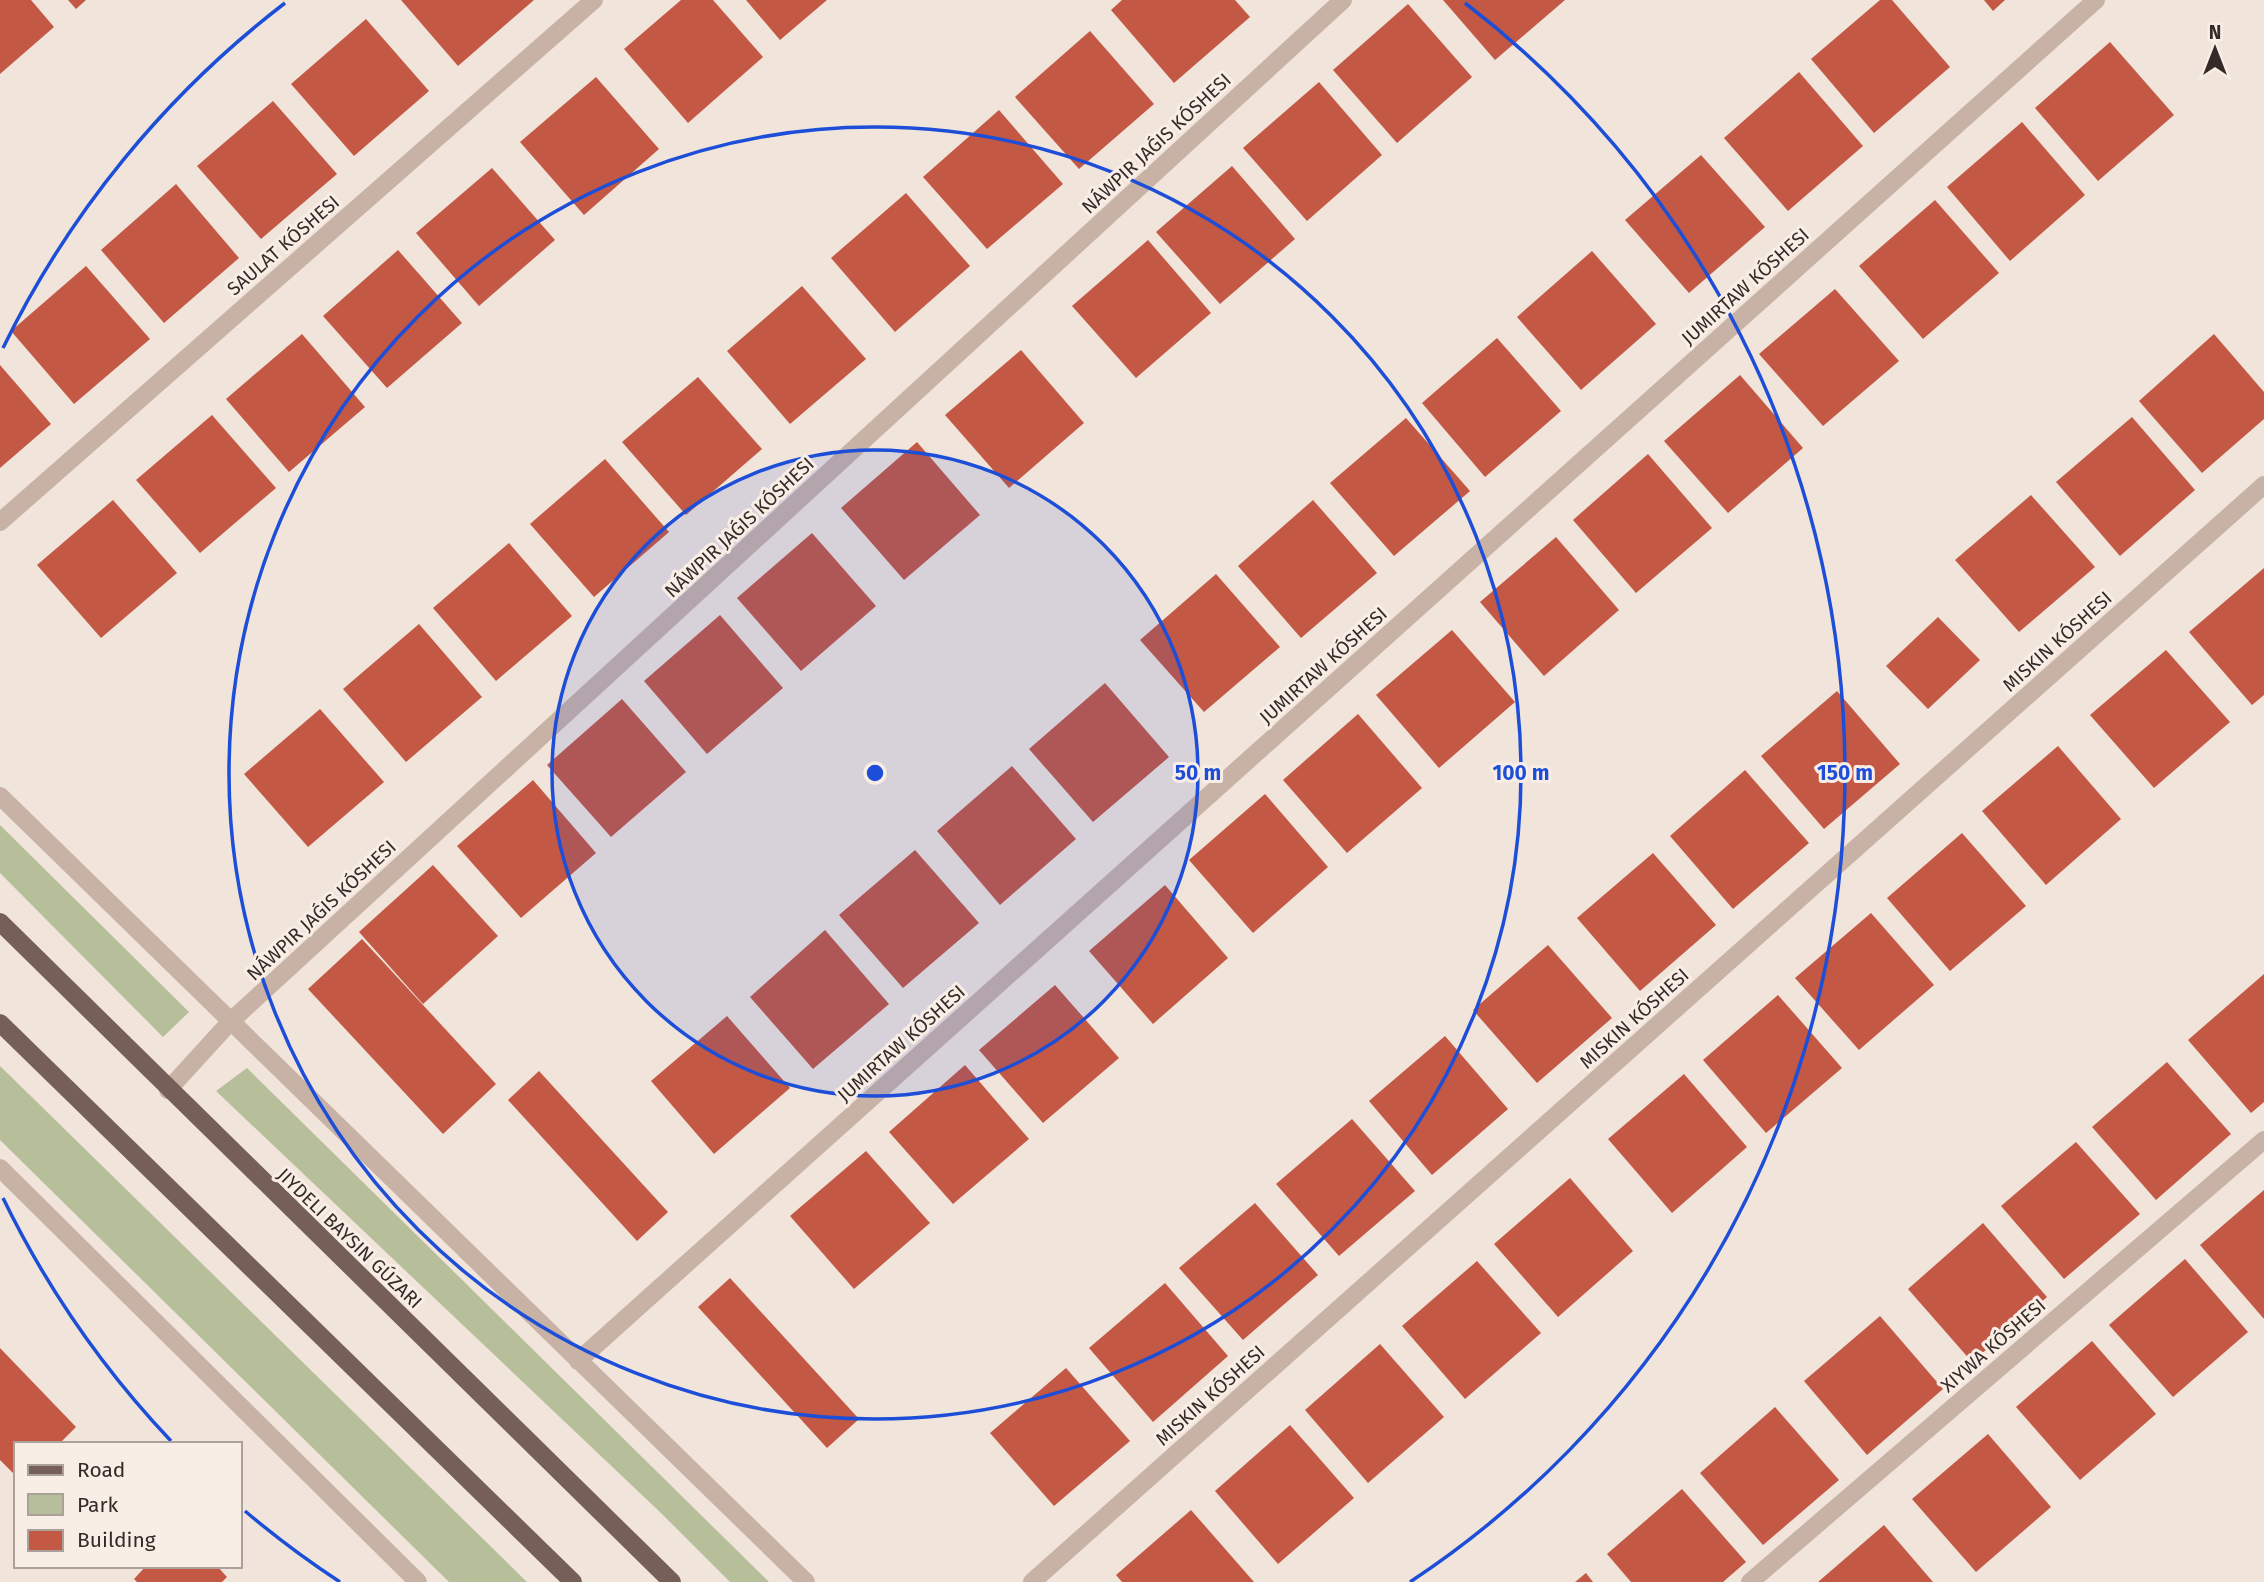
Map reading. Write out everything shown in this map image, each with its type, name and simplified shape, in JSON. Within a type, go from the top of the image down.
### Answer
[{"type":"main road","points":[[0,922],[168,1090],[672,1582]]},
{"type":"main road","points":[[0,1023],[573,1582]]},
{"type":"street","name":"SAULAT KÓSHESI","points":[[0,522],[594,0]]},
{"type":"street","points":[[168,1090],[231,1021],[1343,0]]},
{"type":"street","points":[[578,1361],[2096,0]]},
{"type":"street","name":"MISKIN KÓSHESI","points":[[1032,1582],[2264,485]]},
{"type":"street","points":[[0,796],[806,1582]]},
{"type":"street","name":"XIYWA KÓSHESI","points":[[1750,1582],[2264,1140]]},
{"type":"street","points":[[0,1168],[418,1582]]},
{"type":"green space","points":[[0,825],[189,1012],[163,1037],[0,873]]},
{"type":"green space","points":[[0,1066],[527,1582],[449,1582],[0,1140]]},
{"type":"green space","points":[[247,1068],[769,1582],[730,1582],[661,1513],[216,1091]]},
{"type":"building","points":[[0,0],[31,0],[54,27],[0,74]]},
{"type":"building","points":[[68,0],[86,0],[76,9]]},
{"type":"building","points":[[401,0],[534,0],[458,66]]},
{"type":"building","points":[[681,0],[713,0],[763,57],[688,123],[624,49]]},
{"type":"building","points":[[746,0],[827,0],[780,40]]},
{"type":"building","points":[[1122,0],[1235,0],[1250,17],[1174,83],[1111,10]]},
{"type":"building","points":[[1443,0],[1565,0],[1495,60]]},
{"type":"building","points":[[1880,0],[1892,0],[1950,67],[1874,133],[1811,59]]},
{"type":"building","points":[[1984,0],[2005,0],[1993,11]]},
{"type":"building","points":[[1408,4],[1472,77],[1397,143],[1333,70]]},
{"type":"building","points":[[366,19],[429,91],[354,156],[291,84]]},
{"type":"building","points":[[1090,31],[1154,104],[1079,169],[1015,97]]},
{"type":"building","points":[[2110,42],[2174,115],[2098,181],[2035,108]]},
{"type":"building","points":[[1799,72],[1863,146],[1788,211],[1724,138]]},
{"type":"building","points":[[596,77],[659,149],[584,215],[520,142]]},
{"type":"building","points":[[1319,82],[1382,155],[1307,221],[1243,148]]},
{"type":"building","points":[[273,101],[337,174],[261,239],[197,166]]},
{"type":"building","points":[[999,110],[1063,184],[987,249],[923,177]]},
{"type":"building","points":[[2022,122],[2085,195],[2010,261],[1947,187]]},
{"type":"building","points":[[1701,155],[1765,227],[1689,293],[1625,220]]},
{"type":"building","points":[[1232,166],[1295,239],[1220,304],[1156,232]]},
{"type":"building","points":[[492,168],[555,240],[479,306],[416,233]]},
{"type":"building","points":[[176,184],[239,258],[164,323],[101,250]]},
{"type":"building","points":[[906,193],[970,266],[895,332],[831,258]]},
{"type":"building","points":[[1935,200],[1999,273],[1923,339],[1859,266]]},
{"type":"building","points":[[1148,240],[1211,313],[1136,378],[1072,306]]},
{"type":"building","points":[[398,250],[462,323],[387,388],[323,316]]},
{"type":"building","points":[[1592,251],[1656,324],[1581,390],[1517,317]]},
{"type":"building","points":[[86,266],[150,339],[74,404],[11,331]]},
{"type":"building","points":[[802,286],[866,359],[790,424],[727,351]]},
{"type":"building","points":[[1835,289],[1899,361],[1823,426],[1759,354]]},
{"type":"building","points":[[302,334],[365,407],[289,472],[226,399]]},
{"type":"building","points":[[2214,334],[2264,392],[2264,419],[2202,473],[2139,401]]},
{"type":"building","points":[[1497,338],[1561,411],[1485,477],[1422,403]]},
{"type":"building","points":[[1021,350],[1084,423],[1009,488],[945,415]]},
{"type":"building","points":[[0,365],[51,424],[0,468]]},
{"type":"building","points":[[1740,375],[1803,448],[1728,513],[1664,441]]},
{"type":"building","points":[[698,377],[762,449],[686,515],[622,442]]},
{"type":"building","points":[[212,415],[276,488],[200,553],[136,480]]},
{"type":"building","points":[[2132,417],[2195,490],[2120,556],[2056,482]]},
{"type":"building","points":[[1406,418],[1470,491],[1394,556],[1330,483]]},
{"type":"building","points":[[917,442],[980,515],[904,580],[841,508]]},
{"type":"building","points":[[1648,454],[1712,528],[1636,593],[1573,520]]},
{"type":"building","points":[[605,459],[669,532],[594,597],[530,524]]},
{"type":"building","points":[[2031,495],[2095,567],[2019,632],[1955,560]]},
{"type":"building","points":[[113,500],[177,573],[101,638],[37,565]]},
{"type":"building","points":[[1313,500],[1377,573],[1301,638],[1238,566]]},
{"type":"building","points":[[812,533],[876,606],[801,671],[737,598]]},
{"type":"building","points":[[1556,537],[1619,610],[1544,676],[1480,602]]},
{"type":"building","points":[[509,543],[572,616],[496,681],[433,608]]},
{"type":"building","points":[[2264,568],[2264,695],[2252,705],[2189,632]]},
{"type":"building","points":[[1216,574],[1280,647],[1204,712],[1140,640]]},
{"type":"building","points":[[720,615],[783,688],[707,754],[644,681]]},
{"type":"building","points":[[1938,617],[1980,660],[1928,709],[1886,666]]},
{"type":"building","points":[[419,624],[482,697],[406,762],[343,689]]},
{"type":"building","points":[[1452,630],[1515,702],[1439,768],[1376,695]]},
{"type":"building","points":[[2166,650],[2230,722],[2154,788],[2090,715]]},
{"type":"building","points":[[1105,683],[1169,757],[1093,822],[1029,749]]},
{"type":"building","points":[[1837,691],[1900,764],[1824,829],[1761,756]]},
{"type":"building","points":[[622,699],[686,772],[611,837],[547,765]]},
{"type":"building","points":[[320,709],[384,782],[308,847],[244,774]]},
{"type":"building","points":[[1358,714],[1422,788],[1347,853],[1283,780]]},
{"type":"building","points":[[2058,746],[2121,819],[2046,885],[1982,811]]},
{"type":"building","points":[[1012,766],[1076,839],[1000,905],[937,831]]},
{"type":"building","points":[[1745,770],[1809,843],[1733,909],[1670,836]]},
{"type":"building","points":[[533,780],[596,853],[521,918],[457,846]]},
{"type":"building","points":[[1265,794],[1328,867],[1253,933],[1189,860]]},
{"type":"building","points":[[1962,833],[2026,906],[1950,971],[1887,898]]},
{"type":"building","points":[[915,850],[979,923],[903,988],[839,915]]},
{"type":"building","points":[[1653,853],[1716,925],[1640,991],[1577,918]]},
{"type":"building","points":[[433,865],[498,936],[423,1004],[359,932]]},
{"type":"building","points":[[1165,885],[1228,958],[1153,1024],[1089,951]]},
{"type":"building","points":[[1871,913],[1934,985],[1859,1050],[1795,978]]},
{"type":"building","points":[[825,930],[889,1004],[813,1069],[750,997]]},
{"type":"building","points":[[362,939],[496,1084],[443,1134],[308,989]]},
{"type":"building","points":[[1548,945],[1612,1018],[1537,1083],[1473,1010]]},
{"type":"building","points":[[2264,974],[2264,1102],[2251,1113],[2188,1040]]},
{"type":"building","points":[[1055,985],[1119,1058],[1043,1123],[979,1050]]},
{"type":"building","points":[[1778,995],[1842,1068],[1766,1133],[1703,1060]]},
{"type":"building","points":[[727,1016],[790,1088],[714,1154],[651,1081]]},
{"type":"building","points":[[1445,1036],[1508,1109],[1432,1175],[1369,1101]]},
{"type":"building","points":[[2167,1062],[2231,1134],[2156,1200],[2092,1127]]},
{"type":"building","points":[[965,1065],[1029,1139],[953,1204],[889,1132]]},
{"type":"building","points":[[539,1071],[668,1212],[637,1241],[508,1100]]},
{"type":"building","points":[[1684,1074],[1747,1147],[1672,1213],[1608,1139]]},
{"type":"building","points":[[1352,1119],[1415,1191],[1339,1256],[1276,1184]]},
{"type":"building","points":[[2076,1142],[2140,1214],[2064,1279],[2001,1206]]},
{"type":"building","points":[[866,1151],[930,1223],[854,1289],[790,1216]]},
{"type":"building","points":[[1570,1178],[1633,1251],[1558,1317],[1494,1244]]},
{"type":"building","points":[[2264,1190],[2264,1319],[2200,1245]]},
{"type":"building","points":[[1255,1203],[1318,1275],[1243,1340],[1179,1268]]},
{"type":"building","points":[[1983,1223],[2047,1297],[1972,1362],[1908,1289]]},
{"type":"building","points":[[2185,1259],[2248,1332],[2173,1397],[2109,1325]]},
{"type":"building","points":[[1477,1261],[1541,1333],[1465,1399],[1402,1326]]},
{"type":"building","points":[[730,1278],[859,1419],[827,1448],[698,1307]]},
{"type":"building","points":[[1165,1283],[1228,1356],[1153,1422],[1089,1348]]},
{"type":"building","points":[[1880,1316],[1943,1389],[1867,1455],[1804,1381]]},
{"type":"building","points":[[2092,1341],[2156,1414],[2080,1480],[2016,1407]]},
{"type":"building","points":[[1380,1344],[1444,1417],[1368,1483],[1305,1410]]},
{"type":"building","points":[[0,1348],[76,1427],[61,1442],[14,1442],[14,1474],[0,1460]]},
{"type":"building","points":[[1066,1368],[1130,1441],[1054,1506],[990,1433]]},
{"type":"building","points":[[1775,1407],[1839,1480],[1763,1545],[1700,1473]]},
{"type":"building","points":[[1290,1425],[1354,1498],[1278,1564],[1215,1491]]},
{"type":"building","points":[[1988,1434],[2051,1507],[1976,1572],[1912,1499]]},
{"type":"building","points":[[1682,1489],[1746,1562],[1723,1582],[1631,1582],[1607,1554]]},
{"type":"building","points":[[1191,1510],[1254,1582],[1122,1582],[1116,1575]]},
{"type":"building","points":[[1884,1525],[1933,1582],[1818,1582]]},
{"type":"building","points":[[144,1568],[219,1568],[227,1577],[222,1582],[137,1582],[134,1579]]},
{"type":"building","points":[[1586,1573],[1593,1582],[1575,1582]]}]
